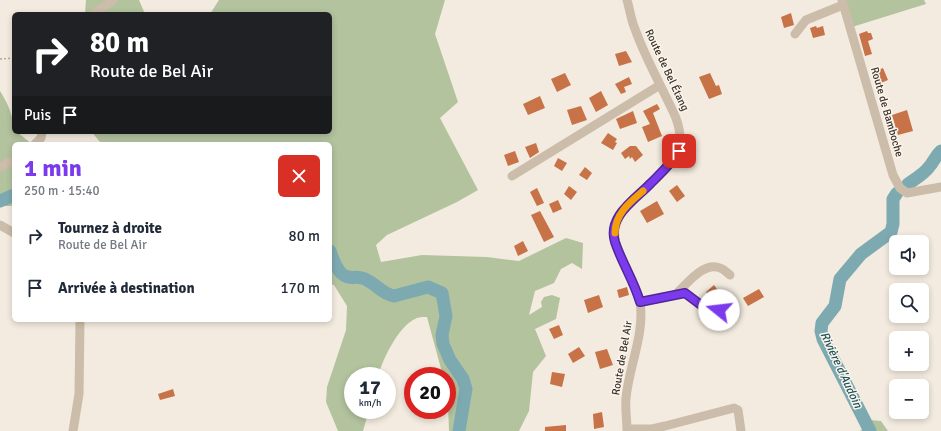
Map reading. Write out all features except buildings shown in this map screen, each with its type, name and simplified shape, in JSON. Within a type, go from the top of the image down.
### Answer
[{"type":"street","points":[[96,12],[113,0]]},
{"type":"street","name":"Route de Bel Étang","points":[[627,0],[635,29],[677,120],[680,137],[679,151]]},
{"type":"street","points":[[795,34],[806,20],[843,2]]},
{"type":"street","name":"Route de Bamboche","points":[[843,2],[893,175],[900,188],[908,193],[941,187]]},
{"type":"street","points":[[512,176],[660,85]]},
{"type":"street","name":"Route de Bel Air","points":[[627,430],[626,398],[641,321],[640,302],[615,241],[615,230],[617,220],[625,207],[651,183],[674,159],[679,151]]},
{"type":"street","points":[[0,167],[12,161]]},
{"type":"street","points":[[0,225],[12,231]]},
{"type":"street","points":[[677,293],[693,277],[707,267],[720,268],[730,275]]},
{"type":"street","points":[[640,302],[677,293],[688,295],[709,311],[719,310]]},
{"type":"street","points":[[73,431],[79,394],[80,322]]},
{"type":"street","points":[[627,430],[652,429],[734,408],[738,410],[741,431]]},
{"type":"path","points":[[0,59],[12,58]]},
{"type":"green space","points":[[86,0],[139,0],[144,12],[85,12]]},
{"type":"green space","points":[[219,0],[445,0],[435,34],[458,102],[440,118],[478,190],[457,202],[387,235],[376,245],[381,262],[422,255],[487,257],[519,261],[566,238],[583,243],[582,269],[572,263],[561,269],[554,283],[535,291],[529,315],[542,307],[541,302],[544,297],[552,295],[560,298],[556,319],[535,329],[546,356],[533,372],[529,411],[519,431],[449,431],[449,419],[456,419],[456,367],[441,367],[427,317],[421,317],[416,318],[409,323],[397,336],[387,353],[382,367],[344,367],[344,419],[366,419],[363,431],[338,431],[326,402],[327,387],[346,330],[347,306],[334,285],[332,284],[332,142],[101,142],[94,134],[332,134],[332,12],[211,12]]},
{"type":"green space","points":[[845,0],[924,0],[926,4],[852,27]]},
{"type":"green space","points":[[0,91],[6,100],[12,118],[12,134],[20,134],[30,142],[12,142],[12,206],[0,206]]},
{"type":"green space","points":[[871,420],[881,421],[888,431],[860,431]]},
{"type":"waterway","name":"Rivière d'Audoin","points":[[908,184],[925,172],[941,151]]},
{"type":"waterway","name":"Rivière d'Audoin","points":[[870,431],[823,339],[821,331],[822,323],[835,306],[840,279],[861,254],[891,232],[893,224],[893,199],[897,193]]},
{"type":"waterway","points":[[0,201],[12,196]]},
{"type":"waterway","name":"Rivière d'Audoin","points":[[332,256],[339,271],[344,275],[362,278],[389,295],[394,296],[428,287],[442,293],[446,316],[442,335],[443,344],[450,360],[463,379],[466,389],[459,431]]},
{"type":"slow traffic","points":[[615,233],[617,220],[625,207],[643,191]]},
{"type":"route","points":[[679,151],[674,159],[651,183],[625,207],[617,220],[615,241],[637,291],[640,302],[667,297],[677,293],[685,293],[709,311],[714,312],[719,310]]}]
